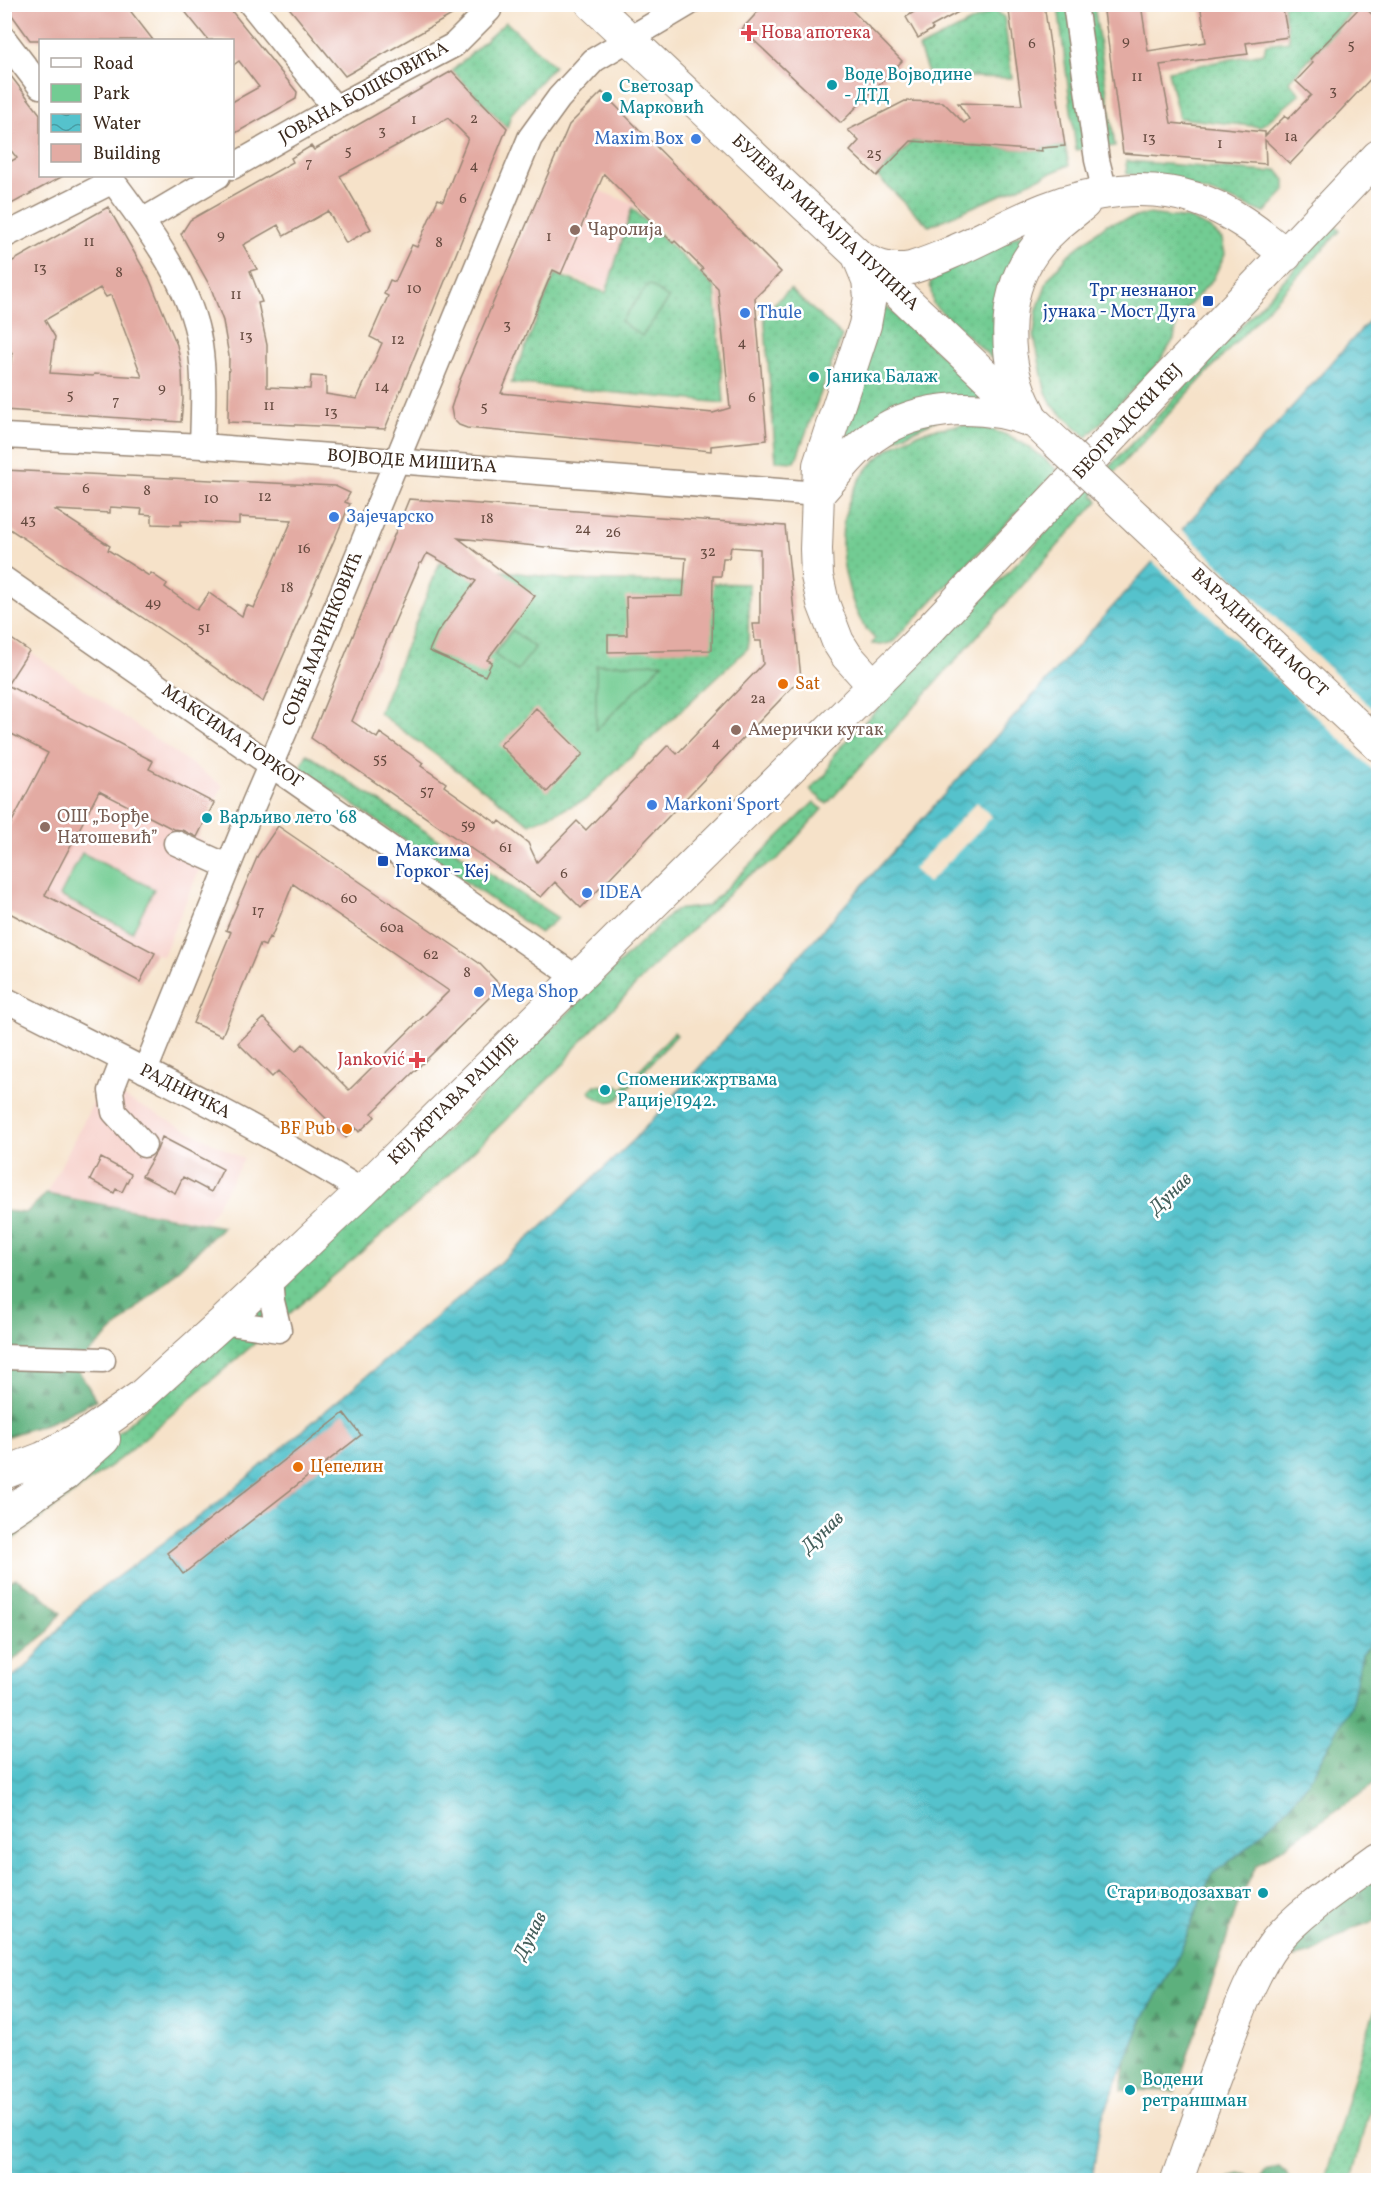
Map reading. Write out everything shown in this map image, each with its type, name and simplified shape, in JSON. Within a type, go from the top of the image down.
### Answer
[{"type":"main road","name":"БУЛЕВАР МИХАЈЛА ПУПИНА","points":[[592,4],[1139,520]]},
{"type":"main road","name":"БЕОГРАДСКИ КЕЈ","points":[[874,686],[1099,453],[1378,156]]},
{"type":"main road","points":[[858,256],[875,265],[887,268],[899,270],[911,268],[1044,209],[1072,199],[1105,192],[1135,190],[1197,199],[1255,229],[1286,255]]},
{"type":"main road","points":[[1046,432],[1021,399],[1012,367],[1009,331],[1013,301],[1021,273],[1032,253],[1047,234],[1084,204],[1105,192]]},
{"type":"main road","points":[[858,256],[868,280],[870,297],[865,325],[819,465],[817,576],[823,603],[838,642],[847,656],[874,686]]},
{"type":"main road","points":[[818,494],[850,456],[866,442],[883,429],[922,414],[982,410],[1011,413],[1046,432]]},
{"type":"main road","name":"ВАРАДИНСКИ МОСТ","points":[[1139,520],[1378,745]]},
{"type":"main road","name":"КЕЈ ЖРТАВА РАЦИЈЕ","points":[[4,1473],[43,1458],[89,1433],[140,1397],[224,1322],[362,1191],[874,686]]},
{"type":"main road","points":[[4,1515],[64,1475],[103,1440],[140,1397]]},
{"type":"main road","points":[[1177,2181],[1215,2074],[1258,1968],[1293,1924],[1378,1858]]},
{"type":"street","points":[[251,4],[335,108]]},
{"type":"street","name":"СОЊЕ МАРИНКОВИЋ","points":[[145,1071],[227,866],[530,138],[559,98],[594,60],[688,4]]},
{"type":"street","points":[[1075,4],[1097,160],[1105,192]]},
{"type":"street","name":"ЈОВАНА БОШКОВИЋА","points":[[234,166],[335,108],[454,45],[489,10]]},
{"type":"street","points":[[4,39],[39,85]]},
{"type":"street","points":[[142,220],[216,177]]},
{"type":"street","points":[[4,236],[111,178],[142,220],[165,257],[194,320],[200,344],[203,387],[202,446]]},
{"type":"street","name":"ВОЈВОДЕ МИШИЋА","points":[[4,436],[202,446],[818,494]]},
{"type":"street","name":"МАКСИМА ГОРКОГ","points":[[4,579],[577,978]]},
{"type":"street","points":[[176,843],[227,866]]},
{"type":"street","name":"РАДНИЧКА","points":[[4,999],[198,1097],[283,1143],[362,1191]]},
{"type":"street","points":[[123,1060],[111,1091],[114,1112],[144,1144]]},
{"type":"street","points":[[224,1322],[279,1330],[272,1301],[270,1278]]},
{"type":"street","points":[[4,1357],[103,1360]]},
{"type":"shaded area","name":"Чаролија","points":[[544,183],[581,199],[588,186],[635,205],[605,290],[514,254]]},
{"type":"shaded area","points":[[29,651],[223,786],[197,836],[209,846],[163,956],[5,910],[4,684],[7,685]]},
{"type":"shaded area","points":[[102,1086],[244,1159],[207,1222],[46,1194]]},
{"type":"green space","points":[[1058,5],[1070,5],[1091,148],[1076,150]]},
{"type":"green space","points":[[1078,5],[1094,5],[1115,146],[1099,148]]},
{"type":"green space","points":[[1283,5],[1358,5],[1289,81],[1300,94],[1261,127],[1179,118],[1168,71],[1264,53],[1266,44],[1289,41]]},
{"type":"green space","points":[[995,10],[1004,17],[1012,78],[929,76],[919,48]]},
{"type":"green space","points":[[506,22],[554,66],[511,114],[507,128],[452,71]]},
{"type":"green space","points":[[913,141],[1042,151],[1041,148],[1065,146],[1069,165],[929,226],[877,176]]},
{"type":"green space","points":[[1126,161],[1268,172],[1277,170],[1285,180],[1285,191],[1264,213],[1197,189],[1127,174]]},
{"type":"green space","points":[[632,208],[715,288],[724,403],[511,383],[555,274],[606,293]]},
{"type":"green space","points":[[1148,214],[1190,219],[1209,228],[1222,239],[1225,254],[1213,279],[1178,318],[1174,339],[1159,363],[1087,437],[1053,406],[1045,390],[1034,335],[1037,310],[1048,279],[1069,254],[1107,224]]},
{"type":"green space","points":[[1335,225],[1340,231],[1093,495],[1098,501],[827,804],[810,790],[827,773],[834,754],[1153,421]]},
{"type":"green space","points":[[1030,230],[998,364],[933,304],[930,283],[940,270]]},
{"type":"green space","points":[[649,284],[669,299],[642,336],[621,321]]},
{"type":"green space","points":[[790,289],[842,336],[795,462],[776,461],[764,313]]},
{"type":"green space","points":[[882,306],[886,306],[981,391],[984,398],[830,469]]},
{"type":"green space","points":[[962,425],[1002,433],[1014,438],[1036,452],[1057,470],[893,642],[881,645],[872,644],[875,639],[859,618],[853,603],[842,554],[842,532],[853,492],[864,474],[878,458],[896,445],[922,432]]},
{"type":"green space","points":[[440,562],[569,580],[749,584],[748,648],[585,800],[530,824],[379,713]]},
{"type":"green space","points":[[512,630],[535,648],[517,671],[494,654]]},
{"type":"green space","points":[[663,663],[596,730],[596,665]]},
{"type":"green space","points":[[307,754],[558,918],[540,933],[300,768]]},
{"type":"green space","points":[[814,802],[822,809],[777,860],[746,877],[652,968],[574,1049],[566,1062],[420,1202],[122,1457],[5,1545],[5,1516],[93,1455],[407,1168],[675,910],[708,906]]},
{"type":"green space","points":[[82,853],[154,889],[132,932],[60,896]]},
{"type":"green space","points":[[674,1032],[677,1035],[618,1099],[610,1102],[603,1101],[589,1091],[595,1085],[616,1087],[618,1085],[622,1089]]},
{"type":"green space","points":[[46,1194],[223,1227],[86,1356],[77,1368],[96,1400],[51,1422],[5,1437],[5,1211],[26,1213]]},
{"type":"green space","points":[[16,1579],[40,1593],[61,1613],[47,1633],[5,1667],[5,1583]]},
{"type":"green space","points":[[1378,1635],[1378,1778],[1373,1785],[1256,1866],[1238,1904],[1176,2091],[1122,2090],[1126,2060],[1143,2018],[1174,1967],[1211,1875],[1242,1852],[1308,1783],[1351,1706],[1362,1654]]},
{"type":"green space","points":[[1378,1873],[1378,1920],[1354,1928],[1312,1953],[1296,1957],[1284,1952],[1301,1933]]},
{"type":"green space","points":[[1378,2001],[1378,2079],[1352,2180],[1325,2180],[1364,2042]]},
{"type":"green space","points":[[1279,2168],[1286,2172],[1290,2180],[1259,2180],[1265,2171]]},
{"type":"green space","points":[[1243,2174],[1259,2180],[1227,2180],[1235,2175]]},
{"type":"water","name":"Дунав","points":[[1378,311],[1378,1635],[1362,1654],[1351,1706],[1308,1783],[1290,1805],[1242,1852],[1211,1875],[1174,1967],[1143,2018],[1100,2124],[1092,2180],[5,2180],[4,1683],[26,1667],[83,1602],[215,1505],[536,1232],[635,1139]]},
{"type":"pier","points":[[1180,528],[1378,714],[1378,775],[1151,560]]},
{"type":"pier","points":[[977,802],[992,817],[928,883],[913,869]]},
{"type":"building","points":[[4,4],[125,4],[152,39],[39,39],[30,40]]},
{"type":"building","points":[[179,4],[226,4],[297,92],[296,99],[234,134],[234,101],[259,87],[239,61],[234,65],[234,39],[207,39]]},
{"type":"building","points":[[286,4],[471,4],[345,76]]},
{"type":"building","points":[[765,4],[846,4],[902,61],[841,123],[742,29]]},
{"type":"building","points":[[932,4],[973,4],[931,27],[933,29],[918,38],[906,17]]},
{"type":"building","points":[[1008,4],[1044,4],[1065,146],[1041,148],[1042,151],[911,141],[877,176],[850,151],[859,141],[848,130],[905,101],[943,102],[964,123],[969,119],[958,103],[1022,105]]},
{"type":"building","points":[[1103,4],[1141,4],[1148,51],[1206,42],[1200,4],[1282,4],[1288,37],[1246,43],[1248,54],[1160,65],[1171,123],[1265,132],[1265,136],[1285,116],[1288,119],[1311,95],[1296,81],[1313,63],[1310,59],[1362,5],[1378,20],[1378,71],[1290,164],[1265,140],[1266,164],[1123,153]]},
{"type":"building","points":[[4,67],[39,113],[39,177],[61,177],[4,208],[4,165],[17,158],[4,142]]},
{"type":"building","points":[[452,71],[507,128],[385,429],[228,422],[229,356],[223,321],[211,288],[181,234],[190,220],[293,162],[291,158],[311,146],[314,150]],"holes":[[[448,118],[468,138],[443,201],[438,199],[417,247],[412,245],[395,282],[390,280],[384,294],[388,296],[370,337],[382,343],[357,399],[326,394],[326,377],[311,376],[310,389],[267,387],[267,345],[258,303],[262,302],[250,271],[257,269],[243,245],[278,225],[284,236],[328,211],[346,243],[371,229],[340,176]]]},
{"type":"building","points":[[602,92],[781,272],[755,298],[767,440],[711,446],[711,451],[467,428],[459,425],[453,419],[451,408],[460,380],[569,125]],"holes":[[[604,174],[673,243],[675,241],[718,288],[730,408],[713,413],[501,393],[553,270],[561,274]]]},
{"type":"building","points":[[108,207],[149,278],[177,345],[182,370],[181,422],[4,410],[4,374],[9,375],[12,353],[4,340],[4,266]],"holes":[[[100,288],[106,297],[111,295],[142,377],[50,373],[55,337],[45,320]]]},
{"type":"building","points":[[4,470],[335,486],[350,493],[345,502],[350,504],[263,702],[176,640],[4,525]],"holes":[[[110,507],[142,509],[141,514],[152,515],[152,524],[181,525],[181,521],[239,524],[239,517],[292,520],[254,608],[246,605],[242,616],[209,593],[197,610],[165,587],[167,584],[151,573],[149,576],[108,550],[110,546],[55,510],[110,513]]]},
{"type":"building","points":[[409,499],[785,526],[801,678],[581,908],[555,882],[541,897],[311,738]],"holes":[[[458,538],[594,552],[686,558],[683,596],[626,597],[627,635],[608,635],[608,652],[712,650],[713,576],[721,576],[723,558],[729,558],[731,547],[760,549],[760,624],[753,624],[755,641],[761,641],[763,664],[677,754],[668,745],[586,830],[577,821],[537,862],[528,843],[500,821],[498,824],[444,786],[446,783],[421,766],[423,763],[380,733],[377,738],[352,721],[420,563],[427,553],[476,581],[437,633],[429,651],[485,676],[492,662],[487,660],[535,596]]]},
{"type":"building","name":"ОШ „Ђорђе Натошевић”","points":[[4,634],[29,651],[7,685],[153,761],[149,769],[214,803],[197,837],[182,830],[173,829],[99,791],[45,895],[155,953],[140,982],[4,910],[4,837],[48,753],[4,730]]},
{"type":"building","points":[[536,708],[583,754],[547,792],[500,745]]},
{"type":"building","points":[[278,826],[479,963],[501,986],[372,1113],[375,1117],[359,1132],[356,1128],[346,1138],[278,1071],[272,1077],[238,1043],[264,1018],[296,1051],[303,1044],[349,1090],[449,991],[293,884],[271,938],[269,937],[265,946],[260,944],[222,1036],[193,1023],[231,932],[226,930],[258,855]]},
{"type":"building","points":[[162,1137],[223,1169],[211,1192],[183,1177],[175,1193],[142,1176]]},
{"type":"building","points":[[101,1158],[131,1174],[122,1192],[116,1189],[114,1193],[90,1180]]},
{"type":"building","name":"Цепелин","points":[[344,1413],[361,1435],[183,1574],[167,1553]]},
{"type":"place","name":"Нова апотека","points":[[749,33]]},
{"type":"place","name":"Воде Војводине - ДТД","points":[[832,85]]},
{"type":"place","name":"Светозар Марковић","points":[[607,97]]},
{"type":"place","name":"Maxim Box","points":[[696,139]]},
{"type":"place","name":"Чаролија","points":[[575,230]]},
{"type":"place","name":"Трг незнаног јунака - Мост Дуга","points":[[1208,301]]},
{"type":"place","name":"Thule","points":[[745,313]]},
{"type":"place","name":"Јаника Балаж","points":[[814,377]]},
{"type":"place","name":"Зајечарско","points":[[334,517]]},
{"type":"place","name":"Sat","points":[[783,684]]},
{"type":"place","name":"Амерички кутак","points":[[736,730]]},
{"type":"place","name":"Markoni Sport","points":[[652,805]]},
{"type":"place","name":"Варљиво лето '68","points":[[207,818]]},
{"type":"place","name":"ОШ „Ђорђе Натошевић”","points":[[45,827]]},
{"type":"place","name":"Максима Горког - Кеј","points":[[383,861]]},
{"type":"place","name":"IDEA","points":[[587,893]]},
{"type":"place","name":"Mega Shop","points":[[479,992]]},
{"type":"place","name":"Janković","points":[[417,1060]]},
{"type":"place","name":"Споменик жртвама Рације 1942.","points":[[605,1090]]},
{"type":"place","name":"BF Pub","points":[[347,1129]]},
{"type":"place","name":"Цепелин","points":[[298,1467]]},
{"type":"place","name":"Стари водозахват","points":[[1263,1893]]},
{"type":"place","name":"Водени ретраншман","points":[[1130,2090]]}]
